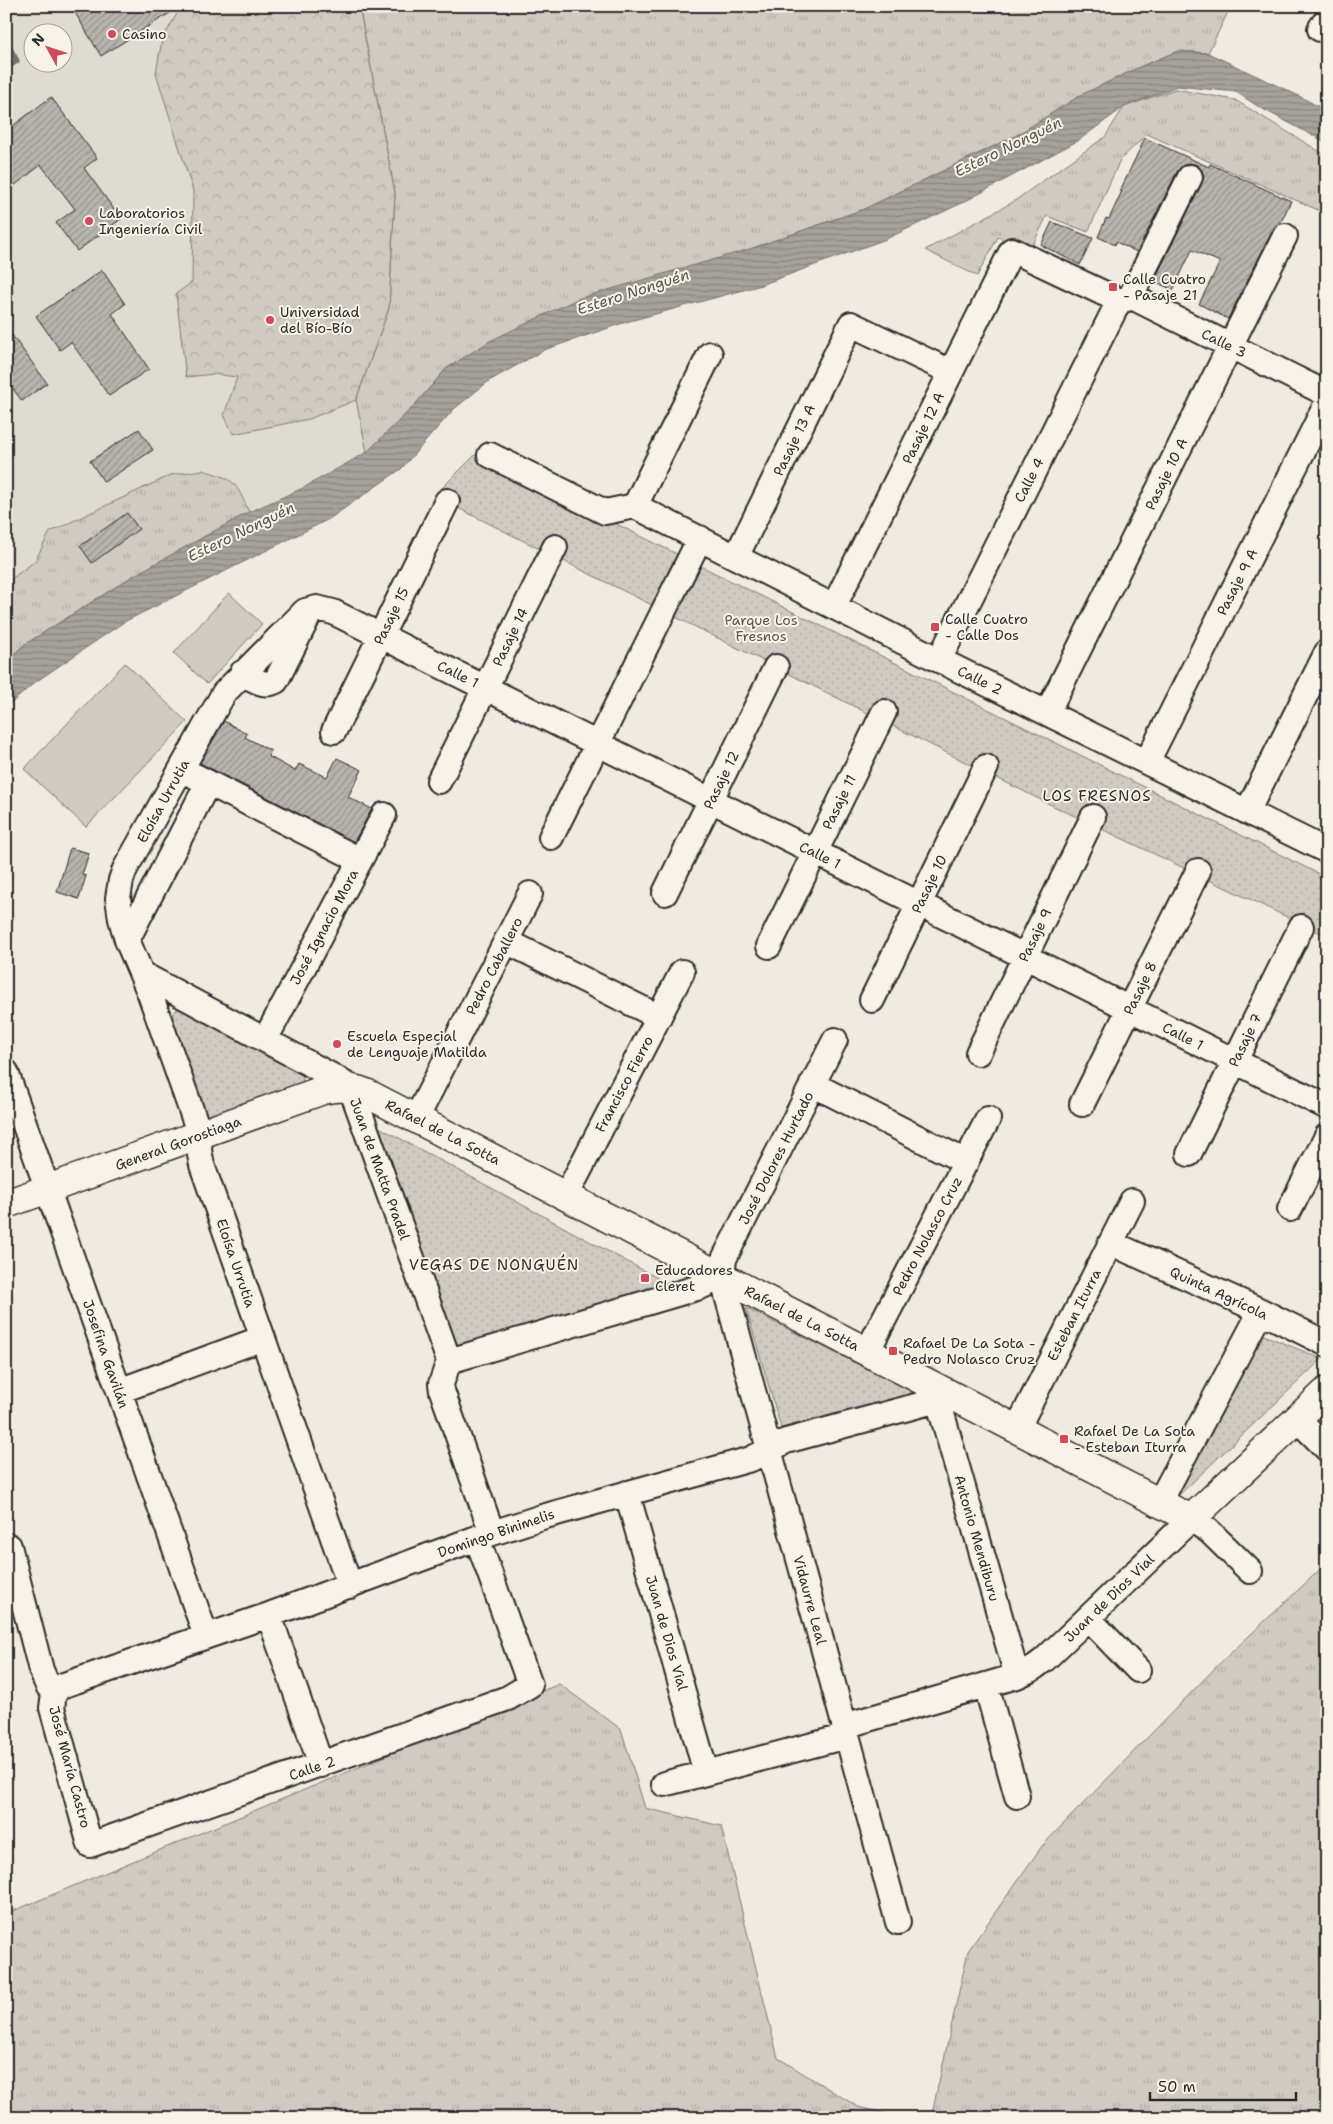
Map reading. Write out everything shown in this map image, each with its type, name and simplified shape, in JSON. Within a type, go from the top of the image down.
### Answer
[{"type":"street","name":"Calle 4","points":[[939,660],[1117,304],[1125,299],[1190,177]]},
{"type":"street","name":"Pasaje 10 A","points":[[1047,713],[1285,236]]},
{"type":"street","name":"Calle 3","points":[[1012,250],[1230,346],[1327,394]]},
{"type":"street","name":"Pasaje 12 A","points":[[834,606],[1012,250]]},
{"type":"street","name":"Pasaje 13 A","points":[[736,557],[851,324],[951,372]]},
{"type":"street","points":[[490,454],[605,512],[635,506],[710,354]]},
{"type":"street","name":"Pasaje 9 A","points":[[1147,762],[1327,403]]},
{"type":"street","name":"Pasaje 15","points":[[334,731],[447,501]]},
{"type":"street","name":"Calle 2","points":[[635,506],[939,660],[1327,851]]},
{"type":"street","points":[[551,836],[700,538]]},
{"type":"street","name":"Pasaje 14","points":[[439,781],[555,547]]},
{"type":"street","name":"Calle 1","points":[[242,673],[299,616],[312,609],[328,610],[1327,1107]]},
{"type":"street","points":[[1246,812],[1327,652]]},
{"type":"street","name":"Pasaje 12","points":[[666,893],[776,667]]},
{"type":"street","name":"Eloísa Urrutia","points":[[242,673],[224,694],[214,710],[125,869],[118,890],[118,905],[127,940],[142,974],[200,1135],[199,1150],[202,1164],[350,1586]]},
{"type":"street","name":"Pasaje 11","points":[[769,946],[884,712]]},
{"type":"street","name":"Pasaje 10","points":[[872,1000],[986,767]]},
{"type":"street","points":[[127,940],[201,779],[360,860]]},
{"type":"street","name":"José Ignacio Mora","points":[[265,1040],[384,815]]},
{"type":"street","name":"Pasaje 9","points":[[978,1053],[1093,817]]},
{"type":"street","name":"Pasaje 8","points":[[1082,1104],[1198,871]]},
{"type":"street","name":"Pedro Caballero","points":[[416,1119],[530,894]]},
{"type":"street","name":"Pasaje 7","points":[[1189,1154],[1301,927]]},
{"type":"street","points":[[506,941],[659,1018]]},
{"type":"street","name":"Francisco Fierro","points":[[566,1196],[682,972]]},
{"type":"street","name":"Rafael de La Sotta","points":[[142,974],[351,1088],[366,1093],[867,1352],[941,1396],[1016,1429],[1191,1520]]},
{"type":"street","name":"José Dolores Hurtado","points":[[722,1277],[724,1260],[835,1040]]},
{"type":"street","points":[[307,1063],[312,1081],[309,1096]]},
{"type":"street","name":"Josefina Gavilán","points":[[6,1072],[206,1636]]},
{"type":"street","points":[[812,1084],[966,1162]]},
{"type":"street","name":"General Gorostiaga","points":[[6,1204],[332,1088],[351,1088]]},
{"type":"street","name":"Juan de Matta Pradel","points":[[351,1088],[449,1361]]},
{"type":"street","name":"Pedro Nolasco Cruz","points":[[867,1352],[988,1120]]},
{"type":"street","points":[[1290,1208],[1327,1136]]},
{"type":"street","name":"Esteban Iturra","points":[[1016,1429],[1132,1201]]},
{"type":"street","name":"Quinta Agrícola","points":[[1111,1243],[1261,1311],[1327,1344]]},
{"type":"street","points":[[484,1535],[442,1391],[441,1384],[449,1361],[700,1287],[722,1277]]},
{"type":"street","name":"Vidaurre Leal","points":[[722,1277],[898,1922]]},
{"type":"street","points":[[1159,1503],[1261,1311]]},
{"type":"street","points":[[119,1391],[262,1338]]},
{"type":"street","name":"Juan de Dios Vial","points":[[664,1784],[845,1731],[1017,1676],[1032,1669],[1044,1660],[1327,1391]]},
{"type":"street","name":"Domingo Binimelis","points":[[54,1693],[62,1686],[350,1586],[484,1535],[751,1459],[786,1441],[941,1396]]},
{"type":"street","name":"Antonio Mendiburu","points":[[941,1396],[1017,1676]]},
{"type":"street","points":[[1297,1419],[1327,1449]]},
{"type":"street","name":"Juan de Dios Vial","points":[[627,1493],[706,1773]]},
{"type":"street","points":[[1191,1520],[1209,1531],[1250,1571]]},
{"type":"street","name":"Calle 2","points":[[90,1844],[321,1765],[508,1698],[530,1686],[484,1535]]},
{"type":"street","name":"José María Castro","points":[[9,1546],[41,1670],[48,1686],[54,1693],[52,1708],[90,1844]]},
{"type":"street","points":[[269,1614],[321,1765]]},
{"type":"street","points":[[1088,1618],[1138,1670]]},
{"type":"street","points":[[986,1685],[1017,1796]]},
{"type":"shaded area","name":"Universidad del Bío-Bío","points":[[6,6],[1231,6],[1208,53],[1178,51],[631,283],[367,452],[303,488],[249,512],[6,661]]},
{"type":"green space","points":[[175,6],[359,6],[395,193],[389,308],[356,400],[309,419],[233,434],[224,415],[237,377],[214,374],[186,377],[176,294],[192,282],[193,191],[156,73],[162,40],[178,12]]},
{"type":"green space","points":[[359,6],[1231,6],[1208,53],[1178,51],[1144,65],[1081,95],[1017,135],[864,209],[750,249],[447,368],[412,408],[367,452],[356,400],[389,308],[395,193]]},
{"type":"green space","points":[[1175,89],[1235,100],[1327,156],[1327,214],[1147,134],[1120,160],[1088,232],[1047,216],[1029,252],[998,237],[977,276],[925,250],[1013,202],[1105,137],[1124,107]]},
{"type":"green space","name":"Parque Los Fresnos","points":[[476,454],[1327,878],[1327,936],[1043,801],[434,496]]},
{"type":"green space","points":[[202,470],[221,476],[233,483],[237,487],[249,512],[133,576],[24,645],[6,661],[6,583],[35,561],[50,532],[171,475]]},
{"type":"green space","points":[[229,593],[262,624],[207,684],[174,653]]},
{"type":"green space","points":[[125,663],[187,722],[86,827],[24,769]]},
{"type":"green space","points":[[184,1009],[303,1072],[302,1087],[211,1119],[201,1115],[170,1019],[176,1010]]},
{"type":"green space","points":[[377,1126],[674,1287],[456,1348]]},
{"type":"green space","points":[[746,1308],[915,1393],[781,1428]]},
{"type":"green space","points":[[1259,1333],[1322,1359],[1178,1496],[1170,1495]]},
{"type":"green space","points":[[1327,1563],[1327,2118],[931,2118],[968,1951],[1042,1846],[1218,1665]]},
{"type":"green space","points":[[559,1684],[621,1729],[645,1808],[721,1826],[778,2058],[858,2107],[905,2118],[6,2118],[6,1914]]},
{"type":"water","name":"Estero Nonguén","points":[[1178,51],[1208,53],[1327,111],[1327,143],[1259,107],[1236,92],[1177,86],[1124,107],[1079,140],[962,203],[886,239],[758,286],[626,322],[544,350],[489,381],[454,409],[401,469],[329,519],[124,622],[34,683],[6,708],[6,661],[24,645],[133,576],[249,512],[303,488],[367,452],[412,408],[447,368],[490,341],[577,299],[750,249],[864,209],[1017,135],[1081,95]]},
{"type":"building","name":"Casino","points":[[71,6],[181,6],[101,56]]},
{"type":"building","points":[[51,97],[97,158],[84,168],[121,219],[77,251],[56,223],[75,209],[41,165],[15,185],[6,173],[6,131]]},
{"type":"building","points":[[1145,138],[1209,167],[1210,164],[1291,201],[1280,224],[1273,230],[1228,319],[1199,304],[1220,262],[1192,250],[1173,290],[1154,281],[1202,183],[1204,176],[1197,165],[1189,163],[1178,170],[1137,252],[1116,242],[1115,245],[1098,237],[1106,218],[1109,219]]},
{"type":"building","points":[[1052,222],[1093,238],[1080,265],[1041,245]]},
{"type":"building","points":[[102,270],[125,304],[112,314],[149,369],[109,396],[71,342],[60,350],[36,316]]},
{"type":"building","points":[[6,327],[47,383],[22,401],[6,379]]},
{"type":"building","points":[[139,429],[153,450],[104,482],[90,461]]},
{"type":"building","points":[[127,513],[139,529],[92,563],[80,546]]},
{"type":"building","points":[[224,721],[247,734],[245,737],[271,751],[268,756],[295,771],[299,764],[327,777],[337,758],[362,770],[348,797],[372,809],[354,842],[200,763]]},
{"type":"building","points":[[70,848],[89,853],[82,875],[86,876],[79,899],[57,892]]},
{"type":"waterway","points":[[6,42],[17,61],[6,68]]},
{"type":"place","name":"Casino","points":[[112,34]]},
{"type":"place","name":"Laboratorios Ingeniería Civil","points":[[89,221]]},
{"type":"place","name":"Calle Cuatro - Pasaje 21","points":[[1113,287]]},
{"type":"place","name":"Universidad del Bío-Bío","points":[[270,320]]},
{"type":"place","name":"Calle Cuatro - Calle Dos","points":[[935,627]]},
{"type":"place","name":"Escuela Especial de Lenguaje Matilda","points":[[337,1044]]},
{"type":"place","name":"Educadores Cleret","points":[[645,1278]]},
{"type":"place","name":"Rafael De La Sota - Pedro Nolasco Cruz","points":[[893,1351]]},
{"type":"place","name":"Rafael De La Sota - Esteban Iturra","points":[[1064,1439]]},
{"type":"district","name":"LOS FRESNOS","points":[[1097,796]]},
{"type":"district","name":"VEGAS DE NONGUÉN","points":[[494,1265]]}]
